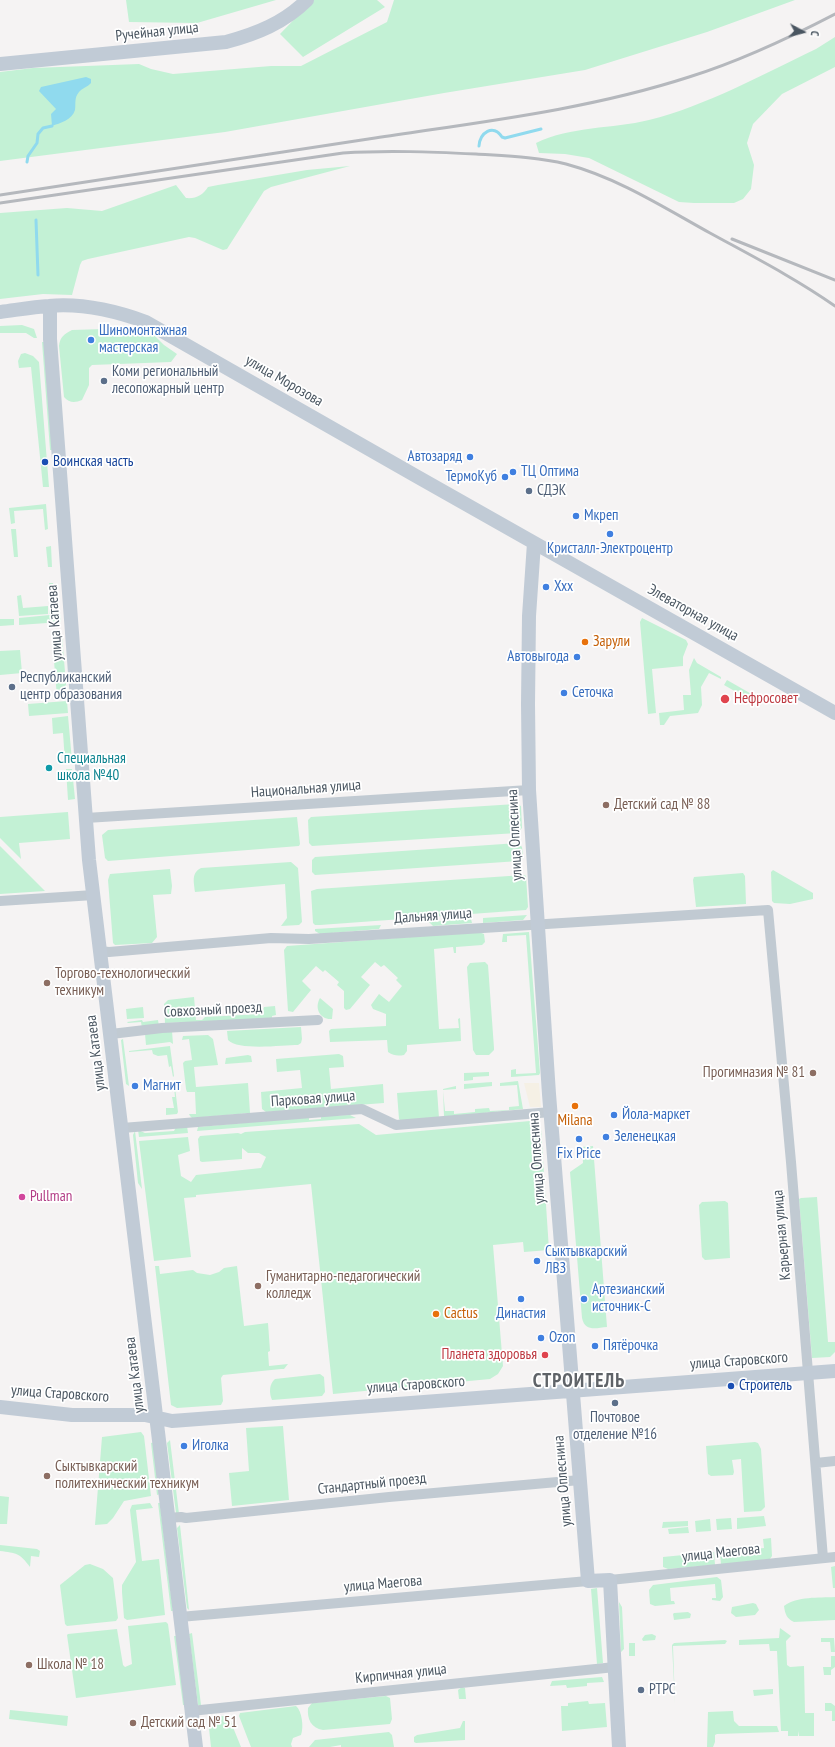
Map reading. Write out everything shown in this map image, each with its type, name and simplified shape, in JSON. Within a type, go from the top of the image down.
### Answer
[{"type":"street","name":"Ручейная улица","points":[[0,64],[226,42],[249,36],[270,27],[287,17],[307,0]]},
{"type":"street","name":"улица Морозова","points":[[0,312],[50,306],[94,308],[120,313],[146,322],[534,543]]},
{"type":"street","name":"улица Катаева","points":[[50,306],[50,339],[86,818],[100,951],[196,1747]]},
{"type":"street","name":"Элеваторная улица","points":[[534,543],[835,713]]},
{"type":"street","name":"улица Оплеснина","points":[[534,543],[529,640],[529,790],[551,1112],[588,1581]]},
{"type":"street","name":"Национальная улица","points":[[86,818],[529,790]]},
{"type":"street","points":[[0,901],[94,895]]},
{"type":"street","name":"Дальняя улица","points":[[100,951],[109,952],[271,938],[309,939],[768,910]]},
{"type":"street","name":"Карьерная улица","points":[[768,910],[823,1558]]},
{"type":"street","name":"Совхозный проезд","points":[[110,1034],[162,1028],[318,1020]]},
{"type":"street","name":"Парковая улица","points":[[122,1128],[362,1110],[396,1125],[551,1112]]},
{"type":"street","name":"улица Старовского","points":[[0,1407],[72,1415],[145,1415],[172,1421],[835,1371]]},
{"type":"street","points":[[816,1463],[835,1461]]},
{"type":"street","name":"Стандартный проезд","points":[[168,1518],[181,1516],[186,1518],[389,1497],[580,1480]]},
{"type":"street","name":"улица Маегова","points":[[610,1580],[835,1557]]},
{"type":"street","points":[[588,1581],[610,1580],[619,1747]]},
{"type":"street","name":"улица Маегова","points":[[180,1617],[588,1581]]},
{"type":"street","name":"Кирпичная улица","points":[[191,1711],[615,1667]]},
{"type":"green space","points":[[126,0],[276,0],[197,23],[129,22]]},
{"type":"green space","points":[[313,0],[377,0],[385,7],[303,57],[280,34]]},
{"type":"green space","points":[[394,0],[795,0],[707,32],[585,70],[444,93],[225,132],[0,161],[0,72],[33,68],[139,64],[151,69],[173,74],[271,66],[301,66],[387,22]]},
{"type":"green space","points":[[835,37],[835,67],[782,94],[753,124],[747,143],[754,165],[751,189],[743,199],[734,203],[679,202],[589,158],[565,154],[539,153],[536,143],[549,138],[577,131],[649,120],[692,107],[755,79],[816,49]]},
{"type":"green space","points":[[350,166],[271,187],[264,191],[227,249],[223,250],[195,238],[189,237],[88,259],[82,261],[80,265],[72,295],[43,294],[0,299],[0,213],[67,208],[102,211],[176,185],[186,198],[193,198],[204,192],[208,187],[307,170]]},
{"type":"green space","points":[[22,325],[34,329],[37,338],[34,338],[26,333],[0,333],[0,326]]},
{"type":"green space","points":[[136,328],[149,330],[164,345],[177,354],[171,362],[92,365],[89,368],[89,385],[82,400],[72,402],[64,397],[59,346],[60,340],[63,336],[72,330]]},
{"type":"green space","points":[[42,342],[48,342],[56,450],[50,450]]},
{"type":"green space","points":[[25,353],[33,356],[39,362],[49,487],[43,487],[31,367],[19,368],[18,361],[21,354]]},
{"type":"green space","points":[[46,504],[48,529],[45,530],[43,509],[14,511],[15,523],[11,524],[9,508]]},
{"type":"green space","points":[[11,529],[16,529],[18,557],[14,557]]},
{"type":"green space","points":[[51,546],[52,567],[48,567],[46,547]]},
{"type":"green space","points":[[49,583],[53,583],[56,613],[49,614],[49,606],[51,606]]},
{"type":"green space","points":[[21,595],[23,608],[48,606],[48,614],[19,616],[17,596]]},
{"type":"green space","points":[[60,614],[61,622],[19,625],[19,618]]},
{"type":"green space","points":[[642,618],[686,640],[688,644],[683,657],[683,666],[652,669],[656,713],[648,714],[640,622]]},
{"type":"green space","points":[[0,619],[14,619],[14,625],[0,626]]},
{"type":"green space","points":[[62,636],[67,696],[57,697],[52,637]]},
{"type":"green space","points":[[20,650],[22,673],[0,675],[0,651]]},
{"type":"green space","points":[[694,658],[697,663],[721,677],[721,679],[709,673],[701,687],[702,705],[698,713],[670,716],[664,725],[660,725],[659,713],[684,710],[683,695],[691,695],[689,670]]},
{"type":"green space","points":[[727,680],[755,696],[752,701],[724,685]]},
{"type":"green space","points":[[67,701],[68,713],[29,716],[28,704]]},
{"type":"green space","points":[[68,716],[72,761],[65,762],[63,733],[53,734],[52,718]]},
{"type":"green space","points":[[66,769],[72,769],[75,799],[68,800]]},
{"type":"green space","points":[[516,804],[521,806],[522,828],[517,833],[312,846],[309,843],[308,820],[311,817]]},
{"type":"green space","points":[[68,812],[70,839],[19,843],[21,859],[0,838],[0,817]]},
{"type":"green space","points":[[297,817],[299,846],[108,861],[105,858],[102,835],[108,830]]},
{"type":"green space","points":[[518,843],[522,847],[523,858],[519,861],[315,875],[312,872],[312,860],[315,857]]},
{"type":"green space","points":[[0,846],[45,891],[0,894]]},
{"type":"green space","points":[[291,862],[298,868],[302,922],[299,925],[281,926],[287,918],[285,884],[195,892],[194,875],[201,868]]},
{"type":"green space","points":[[170,869],[172,886],[171,894],[153,895],[157,937],[152,943],[115,945],[113,943],[108,880],[110,874]]},
{"type":"green space","points":[[773,870],[813,893],[813,899],[790,904],[774,903],[772,901],[771,872]]},
{"type":"green space","points":[[743,873],[745,876],[746,904],[696,907],[694,877]]},
{"type":"green space","points":[[526,876],[528,907],[526,910],[320,925],[315,925],[313,923],[311,891],[317,889]]},
{"type":"green space","points":[[527,915],[523,920],[483,923],[483,918]]},
{"type":"green space","points":[[471,919],[472,923],[433,926],[429,922]]},
{"type":"green space","points":[[381,925],[379,929],[320,934],[315,931],[315,929]]},
{"type":"green space","points":[[479,932],[484,934],[485,942],[482,945],[456,947],[456,953],[454,953],[453,947],[434,949],[439,1029],[459,1028],[458,1019],[460,1018],[461,1041],[407,1045],[407,1051],[404,1055],[398,1056],[388,1052],[387,1040],[330,1042],[329,1031],[331,1029],[386,1026],[386,1014],[373,1009],[371,1005],[379,994],[389,1002],[402,986],[396,980],[398,978],[384,965],[381,967],[375,962],[361,977],[370,985],[350,1009],[346,1010],[344,1008],[344,991],[337,985],[339,982],[325,970],[323,972],[316,966],[302,981],[311,990],[293,1012],[288,1011],[284,950],[287,946]]},
{"type":"green space","points":[[529,932],[540,1073],[539,1075],[511,1077],[511,1070],[516,1069],[516,1074],[536,1073],[526,935],[507,936],[507,942],[502,942],[503,934]]},
{"type":"green space","points":[[485,962],[488,965],[494,1050],[489,1055],[476,1055],[473,1050],[467,967],[470,963]]},
{"type":"green space","points":[[194,997],[196,1020],[202,1020],[205,1017],[262,1014],[264,1007],[275,1006],[276,1015],[272,1016],[272,1019],[165,1023],[164,1004],[168,1000]]},
{"type":"green space","points":[[320,998],[333,1009],[332,1019],[324,1018],[319,1013],[318,1002]]},
{"type":"green space","points":[[143,1007],[144,1018],[127,1019],[126,1009]]},
{"type":"green space","points":[[142,1020],[143,1022],[158,1020],[159,1026],[142,1028],[141,1022],[127,1022]]},
{"type":"green space","points":[[301,1027],[302,1039],[301,1043],[298,1045],[251,1046],[233,1043],[228,1040],[227,1031]]},
{"type":"green space","points":[[172,1031],[173,1044],[170,1042],[146,1045],[145,1034]]},
{"type":"green space","points":[[208,1035],[213,1039],[218,1065],[194,1067],[196,1087],[248,1083],[250,1113],[192,1118],[190,1116],[189,1114],[196,1114],[195,1092],[187,1092],[183,1063],[185,1061],[192,1060],[189,1039],[182,1040],[183,1036]]},
{"type":"green space","points":[[123,1039],[129,1086],[126,1084],[121,1040]]},
{"type":"green space","points":[[170,1046],[173,1077],[171,1066],[169,1067],[167,1055],[158,1056],[153,1054],[152,1050],[129,1052],[129,1051]]},
{"type":"green space","points":[[339,1054],[343,1056],[344,1067],[329,1068],[331,1089],[383,1084],[384,1103],[266,1112],[262,1109],[261,1092],[302,1088],[300,1070],[277,1072],[276,1059]]},
{"type":"green space","points":[[248,1055],[251,1056],[252,1062],[225,1064],[226,1058]]},
{"type":"green space","points":[[489,1072],[489,1076],[473,1077],[473,1080],[464,1081],[464,1073]]},
{"type":"green space","points":[[518,1081],[523,1109],[444,1117],[443,1091],[445,1111],[454,1111],[454,1114],[475,1112],[475,1109],[489,1108],[490,1111],[509,1110],[509,1107],[519,1106],[517,1085],[500,1086],[500,1083]]},
{"type":"green space","points":[[492,1082],[492,1086],[464,1089],[464,1084]]},
{"type":"green space","points":[[456,1086],[456,1089],[443,1089]]},
{"type":"green space","points":[[174,1087],[178,1112],[177,1114],[166,1115],[166,1108],[174,1108],[172,1097],[175,1097]]},
{"type":"green space","points":[[437,1090],[439,1118],[401,1121],[399,1119],[397,1093]]},
{"type":"green space","points":[[350,1115],[356,1118],[197,1131],[198,1127],[309,1117],[309,1120],[321,1119],[321,1116]]},
{"type":"green space","points":[[530,1121],[535,1122],[541,1129],[549,1250],[524,1252],[523,1242],[493,1245],[503,1366],[498,1374],[490,1379],[333,1394],[311,1184],[196,1195],[196,1197],[184,1198],[191,1257],[154,1261],[139,1141],[188,1137],[190,1151],[178,1155],[181,1176],[191,1182],[196,1175],[261,1168],[266,1157],[259,1153],[248,1153],[242,1148],[242,1159],[202,1162],[200,1161],[198,1139],[200,1136],[359,1124],[376,1135]]},
{"type":"green space","points":[[187,1126],[188,1133],[139,1137],[138,1130],[145,1133],[174,1131],[176,1127]]},
{"type":"green space","points":[[135,1131],[142,1189],[138,1183],[133,1135]]},
{"type":"green space","points":[[593,1146],[607,1327],[595,1328],[588,1327],[583,1322],[582,1318],[570,1172],[583,1163],[582,1147]]},
{"type":"green space","points":[[817,1197],[828,1342],[835,1342],[835,1352],[830,1357],[812,1358],[799,1199]]},
{"type":"green space","points":[[725,1201],[728,1203],[730,1258],[705,1260],[702,1257],[699,1205],[702,1202]]},
{"type":"green space","points":[[155,1266],[159,1266],[160,1274],[193,1270],[197,1273],[210,1275],[219,1272],[224,1268],[237,1266],[244,1326],[268,1323],[270,1351],[268,1352],[269,1366],[288,1364],[284,1369],[223,1375],[221,1378],[223,1401],[221,1405],[177,1408],[171,1405]]},
{"type":"green space","points":[[320,1374],[324,1377],[325,1392],[322,1396],[272,1400],[270,1389],[275,1379]]},
{"type":"green space","points":[[283,1426],[289,1500],[232,1506],[229,1473],[249,1471],[246,1428]]},
{"type":"green space","points":[[141,1432],[144,1436],[151,1496],[124,1501],[113,1518],[107,1524],[95,1525],[102,1437]]},
{"type":"green space","points":[[170,1440],[179,1514],[176,1513],[167,1443]]},
{"type":"green space","points":[[155,1442],[160,1494],[157,1495],[151,1443]]},
{"type":"green space","points":[[758,1443],[761,1449],[765,1507],[761,1511],[744,1512],[741,1459],[732,1460],[733,1475],[711,1476],[708,1474],[706,1446]]},
{"type":"green space","points":[[0,1496],[9,1497],[7,1524],[0,1524]]},
{"type":"green space","points":[[150,1503],[153,1508],[136,1510],[142,1561],[159,1559],[165,1615],[127,1620],[124,1618],[122,1585],[136,1562],[130,1510],[132,1505]]},
{"type":"green space","points":[[158,1503],[160,1503],[173,1611],[171,1611]]},
{"type":"green space","points":[[764,1516],[766,1526],[737,1529],[737,1518]]},
{"type":"green space","points":[[731,1518],[732,1529],[717,1530],[716,1519]]},
{"type":"green space","points":[[710,1519],[711,1531],[696,1532],[695,1521]]},
{"type":"green space","points":[[688,1521],[688,1526],[662,1528],[663,1522]]},
{"type":"green space","points":[[180,1525],[189,1610],[187,1608],[177,1528]]},
{"type":"green space","points":[[688,1527],[689,1533],[669,1534],[668,1529]]},
{"type":"green space","points":[[771,1538],[772,1556],[770,1559],[721,1565],[720,1552],[764,1548],[763,1539]]},
{"type":"green space","points":[[0,1545],[37,1549],[40,1551],[39,1557],[31,1556],[30,1567],[17,1554],[0,1551]]},
{"type":"green space","points":[[714,1552],[715,1565],[668,1569],[663,1567],[663,1557]]},
{"type":"green space","points":[[90,1564],[103,1569],[113,1578],[118,1618],[116,1621],[67,1626],[65,1624],[60,1585],[85,1565]]},
{"type":"green space","points":[[835,1566],[835,1588],[833,1588],[831,1567]]},
{"type":"green space","points":[[717,1577],[721,1580],[723,1597],[720,1601],[712,1600],[712,1598],[716,1598],[715,1584],[670,1588],[671,1601],[674,1601],[675,1604],[655,1606],[650,1604],[649,1590],[653,1585]]},
{"type":"green space","points":[[597,1588],[603,1663],[597,1664],[591,1589]]},
{"type":"green space","points":[[835,1597],[835,1620],[794,1622],[788,1618],[785,1611],[784,1606],[802,1599]]},
{"type":"green space","points":[[619,1602],[622,1607],[624,1649],[621,1652]]},
{"type":"green space","points":[[753,1603],[756,1604],[759,1610],[755,1615],[736,1617],[731,1613],[732,1607]]},
{"type":"green space","points":[[688,1612],[691,1614],[690,1618],[674,1620],[674,1613]]},
{"type":"green space","points":[[166,1622],[168,1624],[176,1685],[76,1698],[68,1634],[117,1629],[123,1665],[125,1667],[132,1664],[128,1626]]},
{"type":"green space","points":[[780,1628],[791,1636],[786,1641],[787,1665],[790,1667],[804,1666],[805,1713],[814,1713],[814,1736],[799,1736],[799,1731],[798,1736],[788,1736],[788,1731],[781,1731],[777,1651],[770,1651],[769,1644],[739,1645],[739,1640],[779,1638]]},
{"type":"green space","points":[[192,1633],[201,1705],[198,1705],[189,1634]]},
{"type":"green space","points":[[652,1634],[656,1636],[655,1640],[643,1641],[642,1639],[645,1635]]},
{"type":"green space","points":[[174,1636],[177,1636],[185,1705],[183,1705]]},
{"type":"green space","points":[[821,1638],[834,1638],[835,1652],[831,1652],[830,1642],[821,1642]]},
{"type":"green space","points":[[727,1641],[725,1644],[673,1646],[675,1704],[672,1645],[674,1643]]},
{"type":"green space","points":[[629,1643],[635,1643],[635,1656],[629,1656]]},
{"type":"green space","points":[[831,1656],[835,1656],[835,1667],[831,1670],[831,1675],[824,1675],[823,1667],[831,1667]]},
{"type":"green space","points":[[602,1677],[604,1682],[587,1683],[587,1686],[567,1688],[566,1685],[550,1686],[552,1681]]},
{"type":"green space","points":[[462,1687],[465,1688],[466,1699],[459,1699],[458,1690]]},
{"type":"green space","points":[[773,1689],[773,1694],[754,1696],[753,1690]]},
{"type":"green space","points":[[386,1696],[390,1698],[392,1719],[390,1724],[323,1730],[315,1727],[308,1716],[308,1708],[312,1703]]},
{"type":"green space","points":[[588,1701],[589,1704],[605,1703],[607,1727],[562,1731],[561,1706],[568,1706],[568,1703]]},
{"type":"green space","points":[[825,1703],[831,1703],[835,1706],[835,1721],[832,1721],[832,1711],[825,1711]]},
{"type":"green space","points":[[296,1706],[301,1715],[302,1728],[301,1735],[293,1738],[291,1744],[292,1747],[251,1747],[239,1716],[240,1713]]},
{"type":"green space","points":[[10,1710],[68,1716],[67,1726],[9,1719]]},
{"type":"green space","points":[[733,1711],[734,1721],[739,1726],[777,1726],[779,1732],[717,1734],[715,1735],[713,1747],[707,1747],[708,1712]]},
{"type":"green space","points":[[228,1715],[241,1747],[211,1747],[208,1719]]},
{"type":"green space","points":[[463,1721],[465,1721],[465,1740],[414,1742],[414,1737],[417,1735],[460,1728]]},
{"type":"green space","points":[[389,1732],[392,1735],[394,1747],[341,1747],[341,1745],[330,1747],[309,1747],[315,1740]]},
{"type":"sand","points":[[524,1083],[539,1083],[541,1107],[530,1107]]},
{"type":"water","points":[[86,77],[91,79],[91,83],[77,94],[75,110],[71,116],[65,121],[52,126],[51,114],[56,109],[39,91],[41,87]]},
{"type":"waterway","points":[[27,162],[28,156],[37,143],[38,134],[43,128],[52,126]]},
{"type":"waterway","points":[[479,146],[484,134],[491,130],[505,138],[541,129]]},
{"type":"waterway","points":[[36,220],[38,275]]},
{"type":"railway","points":[[0,195],[573,107],[651,88],[708,71],[781,41],[835,14]]},
{"type":"railway","points":[[0,203],[343,153],[426,152],[533,158],[566,164],[622,185],[773,268],[835,306]]},
{"type":"railway","points":[[732,239],[835,280]]},
{"type":"place","name":"Шиномонтажная мастерская","points":[[91,340]]},
{"type":"place","name":"Коми региональный лесопожарный центр","points":[[104,381]]},
{"type":"place","name":"Автозаряд","points":[[470,457]]},
{"type":"place","name":"Воинская часть","points":[[45,462]]},
{"type":"place","name":"ТЦ Оптима","points":[[513,472]]},
{"type":"place","name":"ТермоКуб","points":[[505,477]]},
{"type":"place","name":"СДЭК","points":[[529,491]]},
{"type":"place","name":"Мкреп","points":[[576,516]]},
{"type":"place","name":"Кристалл-Электроцентр","points":[[610,534]]},
{"type":"place","name":"Xxx","points":[[546,587]]},
{"type":"place","name":"Зарули","points":[[585,642]]},
{"type":"place","name":"Автовыгода","points":[[577,657]]},
{"type":"place","name":"Республиканский центр образования","points":[[12,687]]},
{"type":"place","name":"Сеточка","points":[[564,693]]},
{"type":"place","name":"Нефросовет","points":[[725,699]]},
{"type":"place","name":"Специальная школа №40","points":[[49,768]]},
{"type":"place","name":"Детский сад № 88","points":[[606,805]]},
{"type":"place","name":"Торгово-технологический техникум","points":[[47,983]]},
{"type":"place","name":"Прогимназия № 81","points":[[813,1073]]},
{"type":"place","name":"Магнит","points":[[135,1086]]},
{"type":"place","name":"Milana","points":[[575,1106]]},
{"type":"place","name":"Йола-маркет","points":[[614,1115]]},
{"type":"place","name":"Зеленецкая","points":[[606,1137]]},
{"type":"place","name":"Fix Price","points":[[579,1139]]},
{"type":"place","name":"Pullman","points":[[22,1197]]},
{"type":"place","name":"Сыктывкарский ЛВЗ","points":[[537,1261]]},
{"type":"place","name":"Гуманитарно-педагогический колледж","points":[[258,1286]]},
{"type":"place","name":"Династия","points":[[521,1299]]},
{"type":"place","name":"Артезианский источник-С","points":[[584,1299]]},
{"type":"place","name":"Cactus","points":[[436,1314]]},
{"type":"place","name":"Ozon","points":[[541,1338]]},
{"type":"place","name":"Пятёрочка","points":[[595,1346]]},
{"type":"place","name":"Планета здоровья","points":[[545,1355]]},
{"type":"place","name":"Строитель","points":[[731,1386]]},
{"type":"place","name":"Почтовое отделение №16","points":[[615,1403]]},
{"type":"place","name":"Иголка","points":[[184,1446]]},
{"type":"place","name":"Сыктывкарский политехнический техникум","points":[[47,1476]]},
{"type":"place","name":"Школа № 18","points":[[29,1665]]},
{"type":"place","name":"РТРС","points":[[641,1690]]},
{"type":"place","name":"Детский сад № 51","points":[[133,1723]]},
{"type":"district","name":"СТРОИТЕЛЬ","points":[[579,1382]]}]
